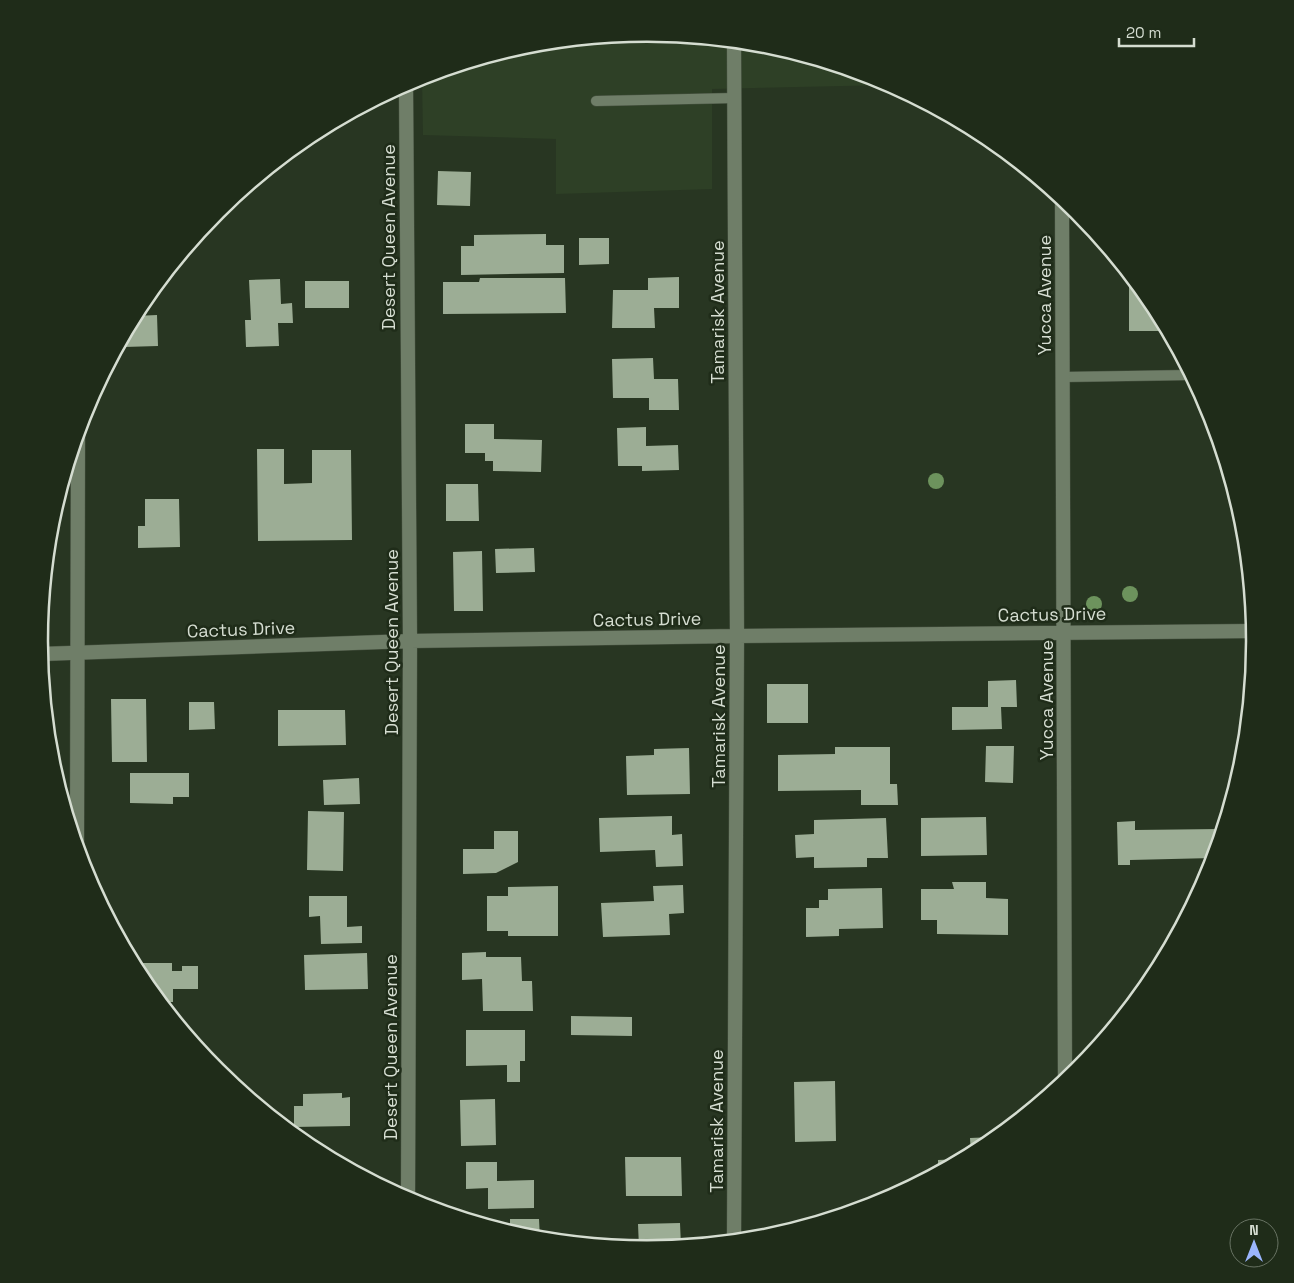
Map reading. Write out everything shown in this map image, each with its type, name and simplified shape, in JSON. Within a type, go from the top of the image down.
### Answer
[{"type":"street","name":"Tamarisk Avenue","points":[[734,49],[737,636],[734,1234]]},
{"type":"street","name":"Desert Queen Avenue","points":[[406,93],[410,642],[408,1191]]},
{"type":"street","name":"Yucca Avenue","points":[[1062,210],[1065,1071]]},
{"type":"street","points":[[77,825],[78,455]]},
{"type":"street","name":"Cactus Drive","points":[[48,654],[410,642],[737,636],[1246,631]]},
{"type":"lane","points":[[596,101],[734,98]]},
{"type":"lane","points":[[1063,377],[1183,375]]},
{"type":"shaded area","points":[[647,42],[725,48],[764,54],[802,63],[840,74],[869,85],[712,89],[712,189],[556,194],[556,139],[423,135],[422,86],[454,74],[492,63],[530,54],[569,48]]},
{"type":"building","points":[[438,171],[471,172],[470,206],[437,205]]},
{"type":"building","points":[[546,234],[546,245],[564,245],[564,273],[461,275],[461,246],[474,246],[474,235]]},
{"type":"building","points":[[579,238],[609,238],[609,264],[579,265]]},
{"type":"building","points":[[679,277],[679,308],[654,308],[655,328],[612,328],[613,290],[648,290],[648,278]]},
{"type":"building","points":[[480,278],[565,278],[566,313],[443,314],[443,282],[479,282]]},
{"type":"building","points":[[280,279],[281,304],[292,303],[293,323],[278,323],[279,346],[246,347],[245,320],[251,320],[249,280]]},
{"type":"building","points":[[305,281],[349,281],[349,308],[305,308]]},
{"type":"building","points":[[1129,287],[1159,331],[1129,331]]},
{"type":"building","points":[[157,315],[158,346],[125,347],[128,342],[145,316]]},
{"type":"building","points":[[653,358],[654,379],[678,379],[679,410],[649,410],[649,398],[613,398],[612,359]]},
{"type":"building","points":[[465,424],[494,424],[494,439],[542,440],[541,472],[493,471],[493,461],[485,461],[485,453],[465,453]]},
{"type":"building","points":[[646,427],[646,446],[678,445],[679,470],[642,471],[642,466],[618,466],[617,428]]},
{"type":"building","points":[[257,449],[284,449],[284,484],[312,483],[312,450],[351,450],[352,540],[258,541]]},
{"type":"building","points":[[446,484],[478,484],[479,521],[446,521]]},
{"type":"building","points":[[145,499],[179,499],[180,547],[138,548],[138,526],[145,526]]},
{"type":"building","points":[[534,548],[535,572],[496,573],[495,549]]},
{"type":"building","points":[[482,551],[483,611],[454,611],[453,552]]},
{"type":"building","points":[[1016,680],[1017,707],[1001,707],[1002,729],[952,730],[952,707],[988,707],[988,681]]},
{"type":"building","points":[[767,684],[808,684],[808,723],[767,723]]},
{"type":"building","points":[[111,699],[146,699],[147,762],[112,762]]},
{"type":"building","points":[[189,702],[214,702],[215,729],[189,730]]},
{"type":"building","points":[[278,710],[345,710],[346,745],[278,746]]},
{"type":"building","points":[[986,746],[1014,746],[1013,783],[985,782]]},
{"type":"building","points":[[835,747],[890,747],[890,784],[897,784],[898,805],[861,805],[861,790],[778,791],[778,755],[835,754]]},
{"type":"building","points":[[689,748],[690,794],[627,795],[626,756],[654,755],[654,749]]},
{"type":"building","points":[[130,773],[189,773],[189,797],[173,797],[173,804],[130,803]]},
{"type":"building","points":[[359,778],[360,804],[324,805],[323,780]]},
{"type":"building","points":[[308,811],[344,812],[343,871],[307,870]]},
{"type":"building","points":[[672,816],[672,835],[682,834],[683,866],[656,867],[655,850],[600,852],[599,818]]},
{"type":"building","points":[[986,817],[987,855],[921,856],[921,818]]},
{"type":"building","points":[[886,818],[888,858],[867,858],[867,867],[814,868],[814,857],[796,858],[795,835],[814,834],[814,820]]},
{"type":"building","points":[[1135,821],[1135,830],[1216,829],[1205,858],[1130,860],[1130,865],[1118,865],[1117,822]]},
{"type":"building","points":[[494,831],[518,831],[518,862],[496,873],[463,874],[463,849],[494,849]]},
{"type":"building","points":[[952,882],[986,882],[986,898],[1008,899],[1008,935],[937,934],[937,920],[921,920],[921,889],[954,889]]},
{"type":"building","points":[[683,885],[684,913],[669,914],[670,935],[603,937],[601,903],[654,901],[653,886]]},
{"type":"building","points":[[558,886],[558,936],[508,936],[508,931],[487,931],[487,896],[508,896],[508,887]]},
{"type":"building","points":[[882,888],[883,928],[839,929],[839,936],[806,937],[806,908],[819,908],[819,900],[828,900],[828,889]]},
{"type":"building","points":[[309,896],[347,896],[347,927],[362,926],[362,943],[321,944],[320,916],[309,917]]},
{"type":"building","points":[[486,952],[486,957],[521,957],[522,981],[532,981],[533,1011],[483,1011],[482,979],[462,980],[462,953]]},
{"type":"building","points":[[367,953],[368,989],[305,990],[304,955]]},
{"type":"building","points":[[142,963],[172,963],[172,971],[182,971],[182,966],[198,966],[198,989],[173,989],[173,1002],[169,1002]]},
{"type":"building","points":[[571,1016],[632,1017],[632,1036],[571,1035]]},
{"type":"building","points":[[466,1030],[525,1030],[525,1061],[520,1061],[520,1082],[507,1082],[507,1065],[466,1066]]},
{"type":"building","points":[[835,1081],[836,1141],[795,1142],[794,1082]]},
{"type":"building","points":[[342,1093],[342,1098],[350,1097],[350,1126],[296,1127],[294,1126],[294,1106],[303,1106],[303,1094]]},
{"type":"building","points":[[495,1099],[496,1145],[461,1146],[460,1100]]},
{"type":"building","points":[[984,1137],[970,1146],[970,1138]]},
{"type":"building","points":[[625,1157],[681,1157],[682,1196],[626,1196]]},
{"type":"building","points":[[938,1160],[947,1160],[938,1164]]},
{"type":"building","points":[[466,1162],[497,1162],[497,1181],[534,1180],[534,1208],[488,1209],[488,1188],[466,1189]]},
{"type":"building","points":[[510,1219],[539,1219],[540,1230],[530,1229],[510,1224]]},
{"type":"building","points":[[680,1223],[681,1239],[639,1240],[638,1224]]}]
